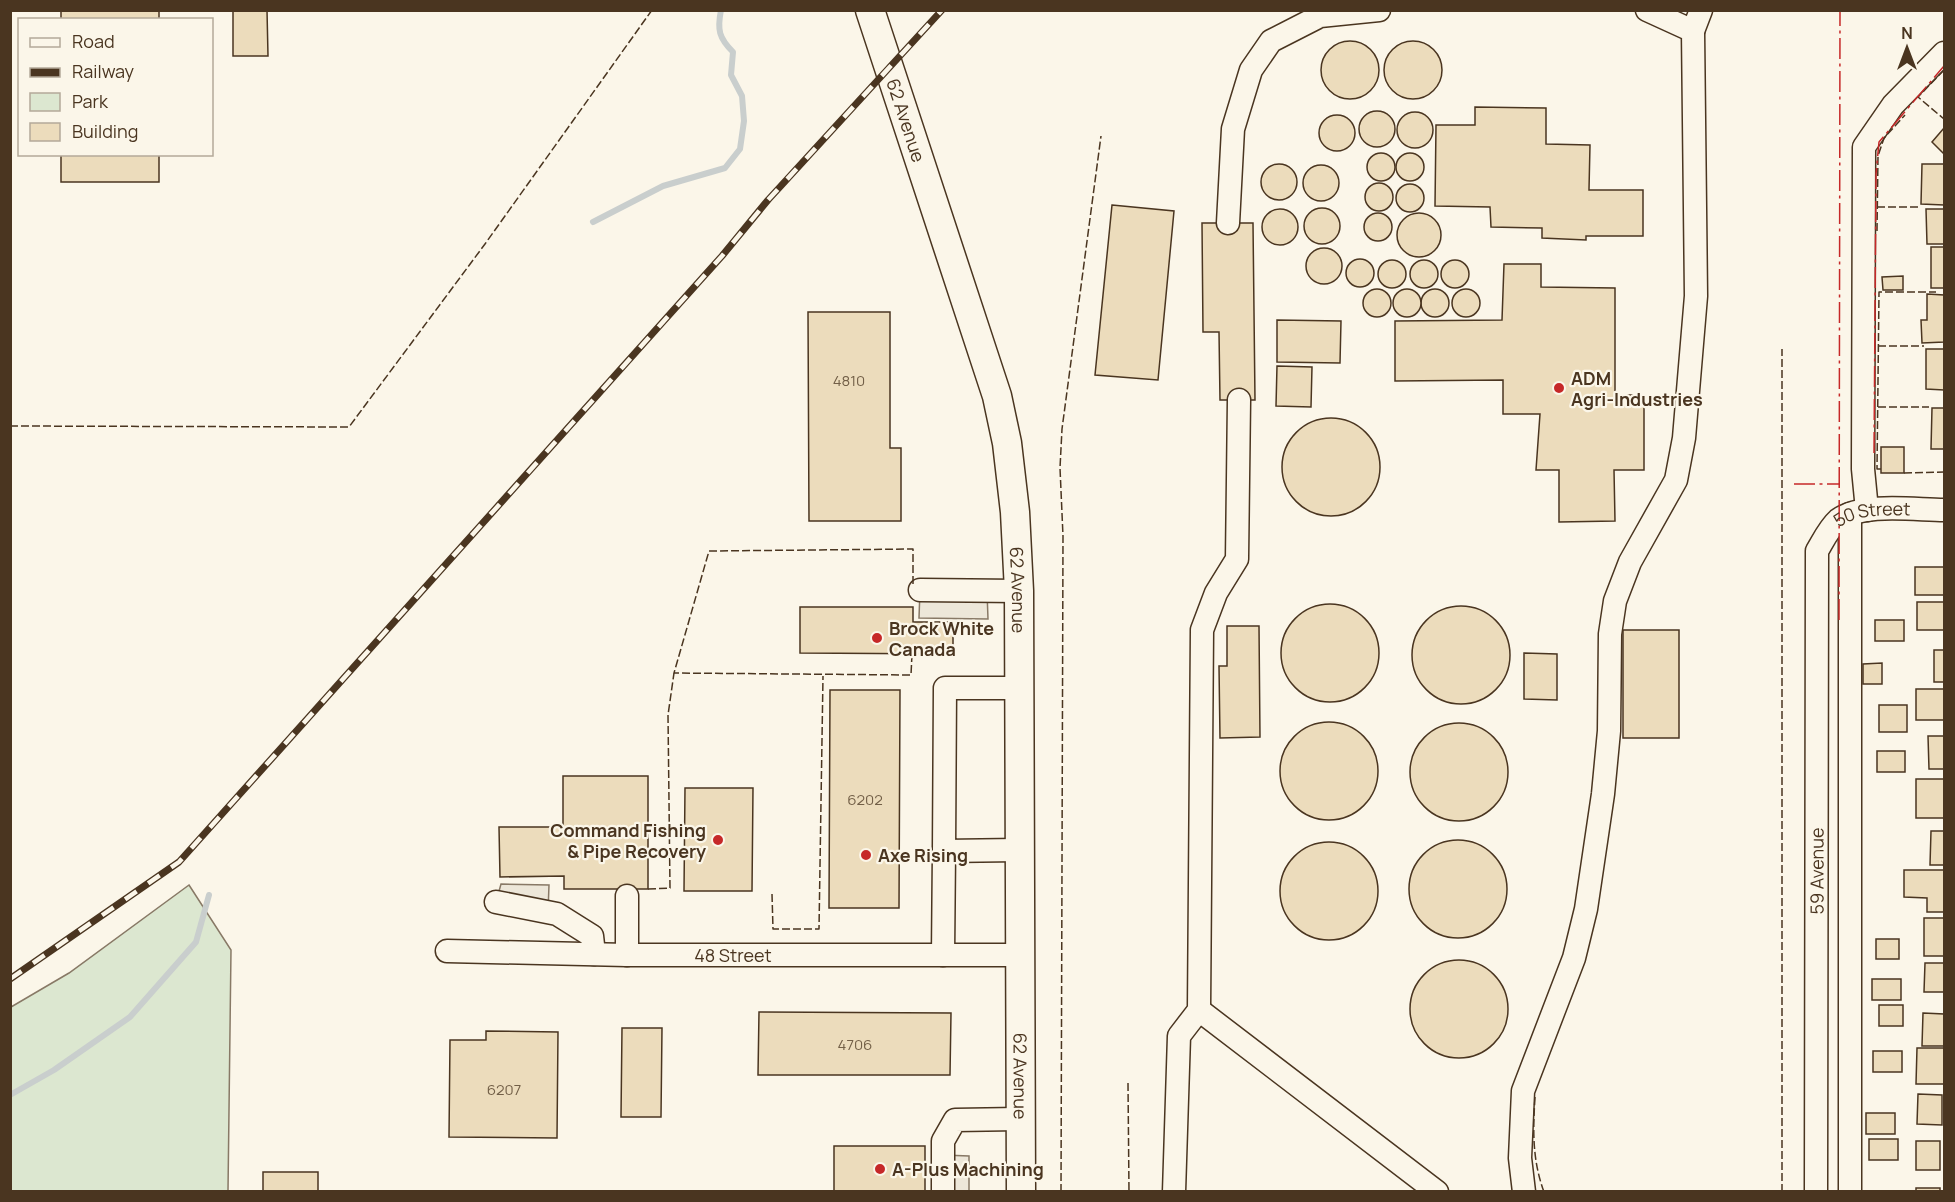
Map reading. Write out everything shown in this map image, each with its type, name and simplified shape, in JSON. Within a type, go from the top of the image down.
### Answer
[{"type":"main road","name":"62 Avenue","points":[[870,10],[997,396],[1007,443],[1014,501],[1019,591],[1021,1191]]},
{"type":"street","points":[[1228,223],[1233,129],[1251,70],[1271,41],[1320,16],[1379,10]]},
{"type":"street","points":[[1524,1191],[1520,1158],[1523,1092],[1574,958],[1586,909],[1603,794],[1609,731],[1610,634],[1615,601],[1630,562],[1676,480],[1684,438],[1696,296],[1697,20],[1647,10]]},
{"type":"street","points":[[1850,1191],[1859,512],[1863,469],[1864,147],[1893,105],[1944,53]]},
{"type":"street","points":[[1174,1191],[1179,1036],[1199,1010],[1202,630],[1216,593],[1238,559],[1239,400]]},
{"type":"street","name":"50 Street","points":[[1817,551],[1837,521],[1859,512],[1944,510]]},
{"type":"street","name":"59 Avenue","points":[[1816,1191],[1817,551]]},
{"type":"street","points":[[920,590],[1019,591]]},
{"type":"street","points":[[943,955],[945,688],[1019,688]]},
{"type":"street","points":[[944,851],[1020,850]]},
{"type":"street","points":[[627,896],[627,955]]},
{"type":"street","points":[[496,902],[557,914],[592,936],[594,954]]},
{"type":"street","name":"48 Street","points":[[447,951],[627,955],[1019,955]]},
{"type":"street","points":[[1199,1010],[1437,1191]]},
{"type":"street","points":[[943,1191],[943,1141],[955,1120],[1020,1119]]},
{"type":"green space","points":[[189,885],[231,950],[228,1191],[11,1191],[11,1007],[69,973]]},
{"type":"shaded area","points":[[920,590],[987,591],[988,619],[919,618]]},
{"type":"shaded area","points":[[501,884],[549,885],[548,912],[496,902]]},
{"type":"shaded area","points":[[943,1155],[969,1156],[969,1191],[943,1192]]},
{"type":"building","points":[[61,10],[159,10],[159,18],[61,18]]},
{"type":"building","points":[[233,10],[267,10],[268,56],[233,56]]},
{"type":"building","points":[[1344,41],[1356,41],[1371,49],[1379,64],[1379,76],[1371,91],[1356,99],[1344,99],[1329,91],[1321,76],[1321,64],[1329,49]]},
{"type":"building","points":[[1407,41],[1419,41],[1434,49],[1442,64],[1442,76],[1434,91],[1419,99],[1407,99],[1392,91],[1384,76],[1384,64],[1392,49]]},
{"type":"building","points":[[1475,107],[1546,108],[1546,144],[1590,145],[1589,190],[1643,190],[1643,236],[1586,236],[1586,240],[1542,238],[1542,228],[1491,227],[1490,207],[1435,206],[1436,125],[1475,125]]},
{"type":"building","points":[[1377,111],[1390,116],[1395,129],[1390,142],[1377,147],[1364,142],[1359,129],[1364,116]]},
{"type":"building","points":[[1415,112],[1428,117],[1433,130],[1428,143],[1415,148],[1402,143],[1397,130],[1402,117]]},
{"type":"building","points":[[1337,115],[1350,120],[1355,133],[1350,146],[1337,151],[1324,146],[1319,133],[1324,120]]},
{"type":"building","points":[[1944,128],[1944,154],[1932,142]]},
{"type":"building","points":[[1381,153],[1391,157],[1395,167],[1391,177],[1381,181],[1371,177],[1367,167],[1371,157]]},
{"type":"building","points":[[1410,153],[1420,157],[1424,167],[1420,177],[1410,181],[1400,177],[1396,167],[1400,157]]},
{"type":"building","points":[[61,156],[159,156],[159,182],[61,182]]},
{"type":"building","points":[[1279,164],[1292,169],[1297,182],[1292,195],[1279,200],[1266,195],[1261,182],[1266,169]]},
{"type":"building","points":[[1922,164],[1944,164],[1944,205],[1921,204]]},
{"type":"building","points":[[1321,165],[1334,170],[1339,183],[1334,196],[1321,201],[1308,196],[1303,183],[1308,170]]},
{"type":"building","points":[[1379,183],[1389,187],[1393,197],[1389,207],[1379,211],[1369,207],[1365,197],[1369,187]]},
{"type":"building","points":[[1410,184],[1420,188],[1424,198],[1420,208],[1410,212],[1400,208],[1396,198],[1400,188]]},
{"type":"building","points":[[1112,205],[1174,211],[1158,380],[1095,375]]},
{"type":"building","points":[[1322,208],[1335,213],[1340,226],[1335,239],[1322,244],[1309,239],[1304,226],[1309,213]]},
{"type":"building","points":[[1280,209],[1293,214],[1298,227],[1293,240],[1280,245],[1267,240],[1262,227],[1267,214]]},
{"type":"building","points":[[1926,209],[1944,209],[1944,244],[1927,244]]},
{"type":"building","points":[[1378,213],[1388,217],[1392,227],[1388,237],[1378,241],[1368,237],[1364,227],[1368,217]]},
{"type":"building","points":[[1419,213],[1428,214],[1435,219],[1440,226],[1440,244],[1435,251],[1428,256],[1419,257],[1410,256],[1403,251],[1398,244],[1397,235],[1398,226],[1403,219],[1410,214]]},
{"type":"building","points":[[1202,223],[1253,223],[1255,400],[1220,400],[1219,332],[1203,332]]},
{"type":"building","points":[[1931,247],[1944,247],[1944,288],[1931,288]]},
{"type":"building","points":[[1324,248],[1337,253],[1342,266],[1337,279],[1324,284],[1311,279],[1306,266],[1311,253]]},
{"type":"building","points":[[1360,259],[1370,263],[1374,273],[1370,283],[1360,287],[1350,283],[1346,273],[1350,263]]},
{"type":"building","points":[[1392,260],[1402,264],[1406,274],[1402,284],[1392,288],[1382,284],[1378,274],[1382,264]]},
{"type":"building","points":[[1424,260],[1434,264],[1438,274],[1434,284],[1424,288],[1414,284],[1410,274],[1414,264]]},
{"type":"building","points":[[1455,260],[1465,264],[1469,274],[1465,284],[1455,288],[1445,284],[1441,274],[1445,264]]},
{"type":"building","name":"ADM Agri-Industries","points":[[1504,264],[1541,264],[1541,287],[1615,288],[1615,395],[1644,395],[1644,470],[1614,470],[1615,521],[1559,522],[1559,470],[1536,470],[1540,414],[1503,414],[1503,380],[1395,381],[1395,321],[1502,320]]},
{"type":"building","points":[[1903,276],[1903,290],[1883,290],[1882,277]]},
{"type":"building","points":[[1377,289],[1387,293],[1391,303],[1387,313],[1377,317],[1367,313],[1363,303],[1367,293]]},
{"type":"building","points":[[1407,289],[1417,293],[1421,303],[1417,313],[1407,317],[1397,313],[1393,303],[1397,293]]},
{"type":"building","points":[[1435,289],[1445,293],[1449,303],[1445,313],[1435,317],[1425,313],[1421,303],[1425,293]]},
{"type":"building","points":[[1466,289],[1476,293],[1480,303],[1476,313],[1466,317],[1456,313],[1452,303],[1456,293]]},
{"type":"building","points":[[1927,294],[1944,295],[1944,342],[1922,343],[1921,320],[1927,320]]},
{"type":"building","points":[[808,312],[890,312],[890,448],[901,448],[901,521],[809,521]]},
{"type":"building","points":[[1277,320],[1341,321],[1340,363],[1277,362]]},
{"type":"building","points":[[1926,349],[1944,349],[1944,390],[1926,389]]},
{"type":"building","points":[[1277,366],[1312,367],[1311,407],[1276,406]]},
{"type":"building","points":[[1932,408],[1944,408],[1944,449],[1931,449]]},
{"type":"building","points":[[1331,418],[1350,421],[1366,432],[1377,448],[1380,467],[1377,486],[1366,502],[1350,513],[1331,516],[1312,513],[1296,502],[1285,486],[1282,467],[1285,448],[1296,432],[1312,421]]},
{"type":"building","points":[[1881,447],[1904,447],[1904,473],[1881,473]]},
{"type":"building","points":[[1915,567],[1944,567],[1944,595],[1915,595]]},
{"type":"building","points":[[1917,602],[1944,602],[1944,630],[1917,630]]},
{"type":"building","points":[[1330,604],[1349,607],[1365,618],[1376,634],[1379,653],[1376,672],[1365,688],[1349,699],[1330,702],[1311,699],[1295,688],[1284,672],[1281,653],[1284,634],[1295,618],[1311,607]]},
{"type":"building","points":[[1461,606],[1480,609],[1496,620],[1507,636],[1510,655],[1507,674],[1496,690],[1480,701],[1461,704],[1442,701],[1426,690],[1415,674],[1412,655],[1415,636],[1426,620],[1442,609]]},
{"type":"building","name":"Brock White Canada","points":[[800,607],[913,607],[913,622],[953,622],[953,654],[800,653]]},
{"type":"building","points":[[1875,620],[1904,620],[1904,641],[1875,641]]},
{"type":"building","points":[[1227,626],[1259,626],[1260,737],[1220,738],[1219,666],[1227,666]]},
{"type":"building","points":[[1623,630],[1679,630],[1679,738],[1623,738]]},
{"type":"building","points":[[1934,650],[1944,650],[1944,682],[1934,682]]},
{"type":"building","points":[[1524,653],[1557,654],[1557,700],[1524,699]]},
{"type":"building","points":[[1882,663],[1882,684],[1863,684],[1863,664]]},
{"type":"building","points":[[1916,689],[1944,689],[1944,720],[1916,720]]},
{"type":"building","points":[[830,690],[900,690],[899,908],[829,908]]},
{"type":"building","points":[[1879,705],[1907,705],[1907,732],[1879,732]]},
{"type":"building","points":[[1329,722],[1348,725],[1364,736],[1375,752],[1378,771],[1375,790],[1364,806],[1348,817],[1329,820],[1310,817],[1294,806],[1283,790],[1280,771],[1283,752],[1294,736],[1310,725]]},
{"type":"building","points":[[1459,723],[1478,726],[1494,737],[1505,753],[1508,772],[1505,791],[1494,807],[1478,818],[1459,821],[1440,818],[1424,807],[1413,791],[1410,772],[1413,753],[1424,737],[1440,726]]},
{"type":"building","points":[[1928,736],[1944,736],[1944,769],[1929,769]]},
{"type":"building","points":[[1877,751],[1905,751],[1905,772],[1877,772]]},
{"type":"building","points":[[563,776],[648,776],[648,889],[564,889],[564,876],[500,877],[499,827],[563,827]]},
{"type":"building","points":[[1916,779],[1944,779],[1944,818],[1916,818]]},
{"type":"building","name":"Command Fishing & Pipe Recovery","points":[[685,788],[753,788],[752,891],[684,891]]},
{"type":"building","points":[[1931,831],[1944,831],[1944,865],[1930,865]]},
{"type":"building","points":[[1458,840],[1477,843],[1493,854],[1504,870],[1507,889],[1504,908],[1493,924],[1477,935],[1458,938],[1439,935],[1423,924],[1412,908],[1409,889],[1412,870],[1423,854],[1439,843]]},
{"type":"building","points":[[1329,842],[1348,845],[1364,856],[1375,872],[1378,891],[1375,910],[1364,926],[1348,937],[1329,940],[1310,937],[1294,926],[1283,910],[1280,891],[1283,872],[1294,856],[1310,845]]},
{"type":"building","points":[[1904,870],[1944,870],[1944,912],[1927,912],[1927,898],[1904,897]]},
{"type":"building","points":[[1924,918],[1944,918],[1944,956],[1924,956]]},
{"type":"building","points":[[1876,939],[1899,939],[1899,959],[1876,959]]},
{"type":"building","points":[[1459,960],[1478,963],[1494,974],[1505,990],[1508,1009],[1505,1028],[1494,1044],[1478,1055],[1459,1058],[1440,1055],[1424,1044],[1413,1028],[1410,1009],[1413,990],[1424,974],[1440,963]]},
{"type":"building","points":[[1925,963],[1944,963],[1944,992],[1924,992]]},
{"type":"building","points":[[1872,979],[1901,979],[1901,1000],[1872,1000]]},
{"type":"building","points":[[1879,1005],[1903,1005],[1903,1026],[1879,1026]]},
{"type":"building","points":[[759,1012],[951,1013],[950,1075],[758,1075]]},
{"type":"building","points":[[1923,1013],[1944,1014],[1944,1046],[1922,1046]]},
{"type":"building","points":[[622,1028],[662,1028],[661,1117],[621,1117]]},
{"type":"building","points":[[486,1031],[558,1032],[557,1138],[449,1137],[450,1040],[486,1040]]},
{"type":"building","points":[[1917,1048],[1944,1048],[1944,1084],[1916,1084]]},
{"type":"building","points":[[1873,1051],[1902,1051],[1902,1072],[1873,1072]]},
{"type":"building","points":[[1918,1094],[1942,1095],[1942,1125],[1917,1124]]},
{"type":"building","points":[[1866,1113],[1895,1113],[1895,1134],[1866,1134]]},
{"type":"building","points":[[1869,1139],[1898,1139],[1898,1160],[1869,1160]]},
{"type":"building","points":[[1916,1141],[1940,1141],[1940,1170],[1916,1170]]},
{"type":"building","name":"A-Plus Machining","points":[[834,1146],[925,1146],[925,1192],[834,1192]]},
{"type":"building","points":[[263,1172],[318,1172],[318,1192],[263,1192]]},
{"type":"building","points":[[1916,1188],[1940,1188],[1940,1192],[1916,1192]]},
{"type":"waterway","points":[[593,222],[663,186],[725,168],[740,149],[744,121],[742,96],[731,75],[733,52],[720,33],[721,10]]},
{"type":"waterway","points":[[10,1095],[54,1070],[130,1017],[196,942],[209,895]]},
{"type":"railway","points":[[10,979],[179,862],[722,256],[768,200],[942,10]]},
{"type":"fence","points":[[10,426],[349,427],[485,244],[652,10]]},
{"type":"fence","points":[[1944,70],[1918,97],[1944,119]]},
{"type":"fence","points":[[1877,231],[1878,156],[1884,138],[1905,115]]},
{"type":"fence","points":[[1061,1192],[1063,536],[1060,468],[1062,429],[1101,136]]},
{"type":"fence","points":[[1877,207],[1920,207]]},
{"type":"fence","points":[[1881,469],[1877,469],[1879,292],[1936,292]]},
{"type":"fence","points":[[1878,346],[1924,346]]},
{"type":"fence","points":[[1782,349],[1782,1192]]},
{"type":"fence","points":[[1878,407],[1929,407]]},
{"type":"fence","points":[[1904,473],[1944,472]]},
{"type":"fence","points":[[912,654],[911,675],[674,673],[709,551],[913,549],[913,586]]},
{"type":"fence","points":[[648,889],[670,888],[668,715],[674,673]]},
{"type":"fence","points":[[772,894],[773,929],[819,929],[823,676]]},
{"type":"fence","points":[[1128,1083],[1129,1192]]},
{"type":"fence","points":[[1535,1097],[1535,1156],[1544,1192]]},
{"type":"power","points":[[1839,620],[1840,10]]},
{"type":"power","points":[[1874,453],[1876,174],[1879,142],[1944,66]]},
{"type":"power","points":[[1794,484],[1840,484]]},
{"type":"place","name":"ADM Agri-Industries","points":[[1559,388]]},
{"type":"place","name":"Brock White Canada","points":[[877,638]]},
{"type":"place","name":"Command Fishing & Pipe Recovery","points":[[718,840]]},
{"type":"place","name":"Axe Rising","points":[[866,855]]},
{"type":"place","name":"A-Plus Machining","points":[[880,1169]]}]
